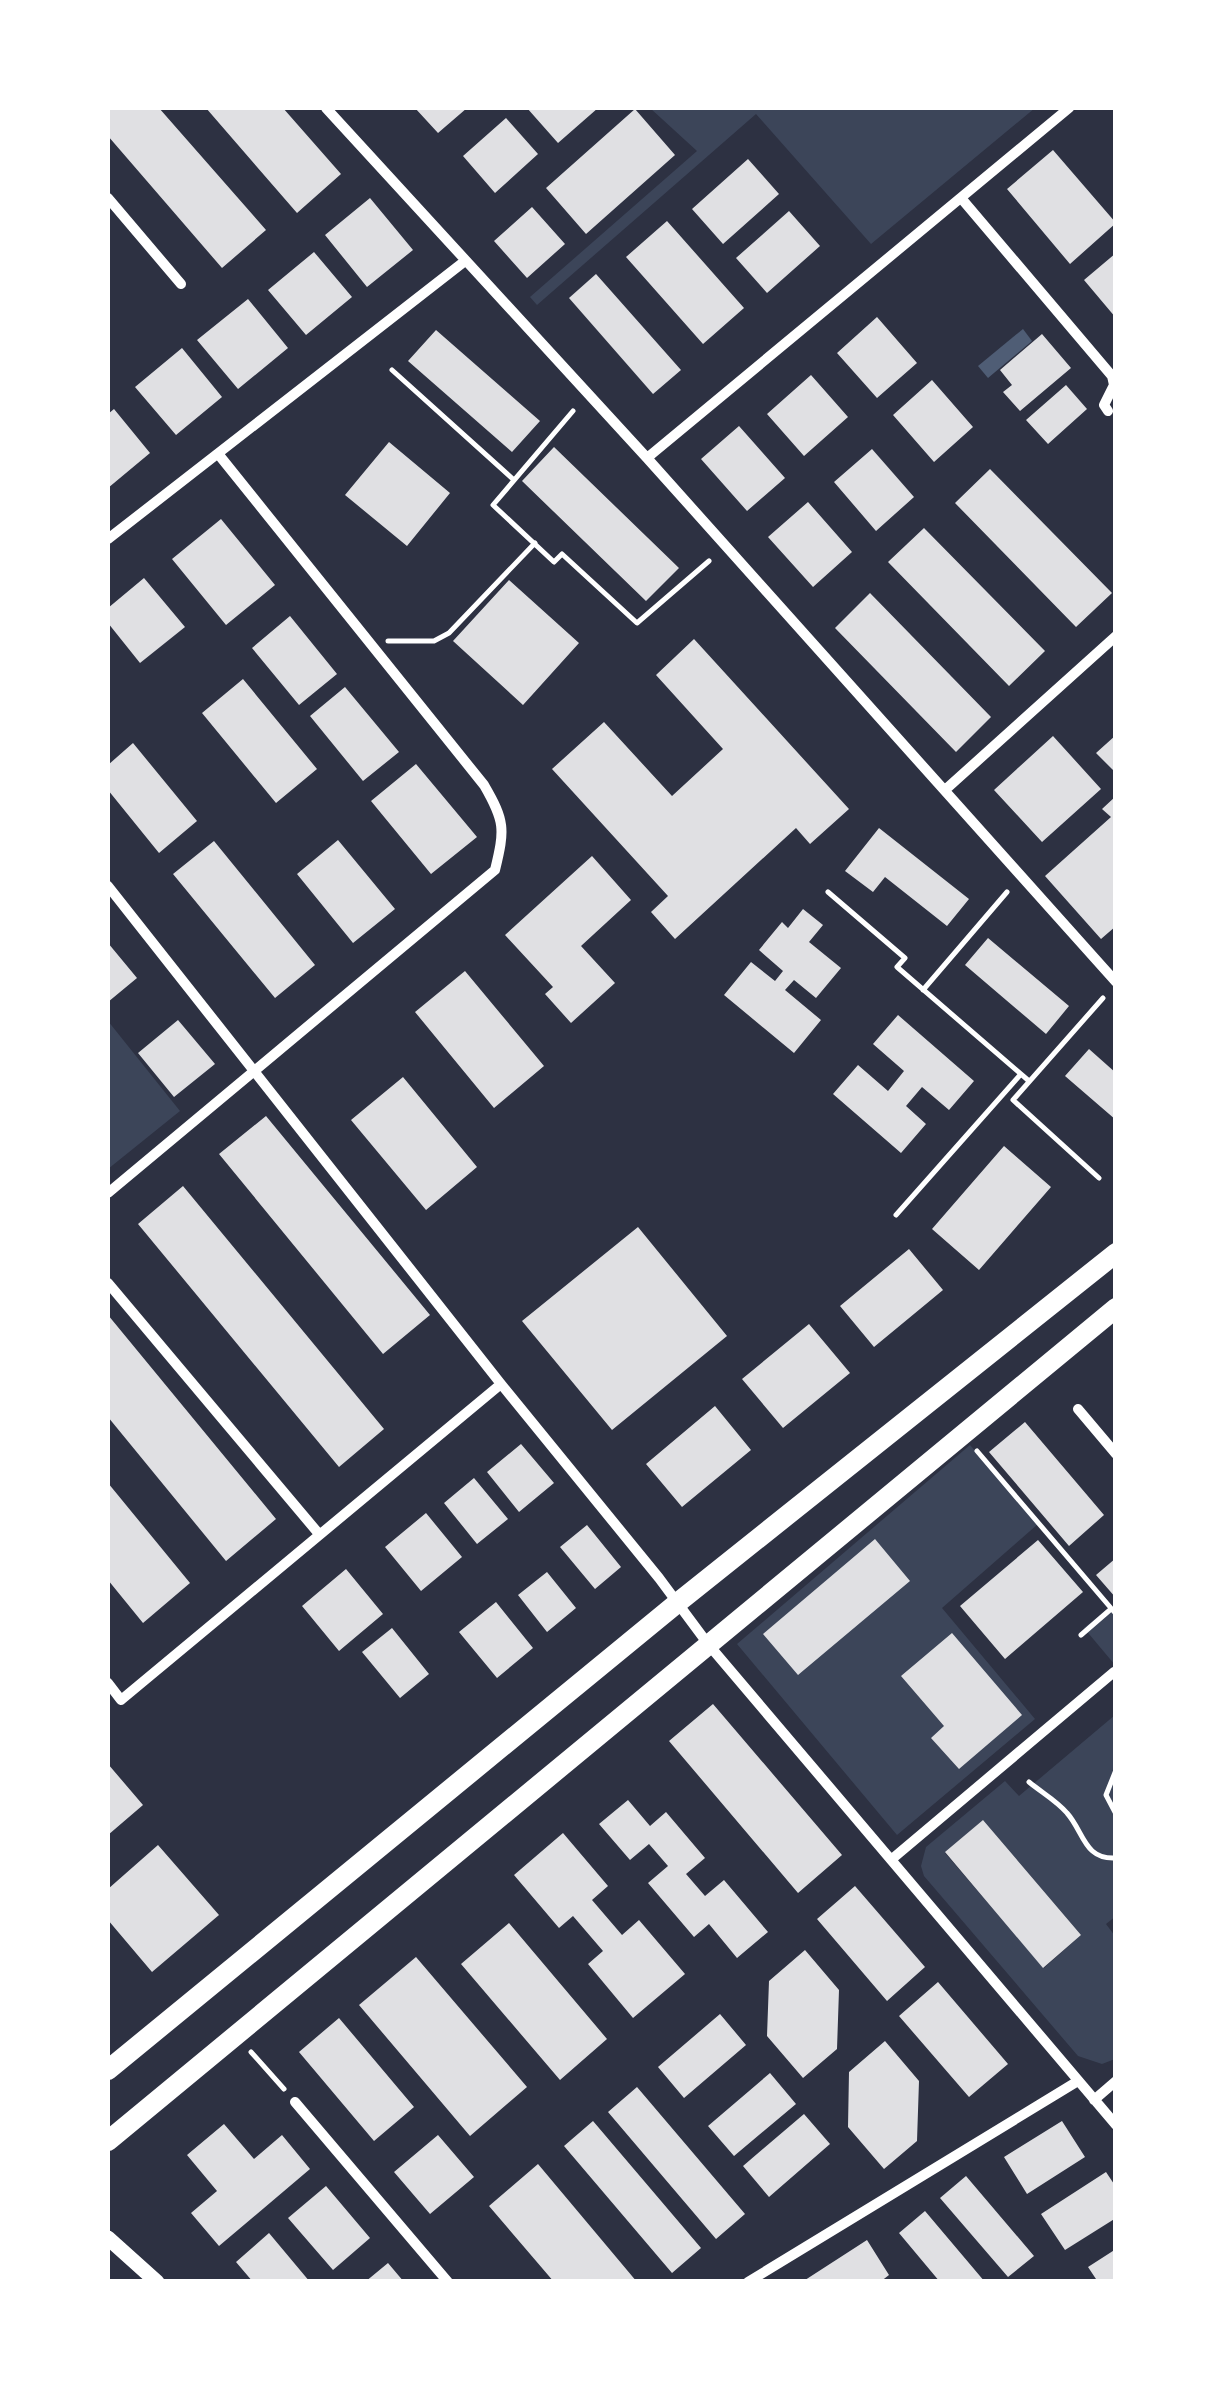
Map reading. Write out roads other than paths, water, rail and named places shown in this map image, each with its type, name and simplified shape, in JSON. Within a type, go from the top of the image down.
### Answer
[{"type":"main road","points":[[108,2070],[676,1604],[1116,1253]]},
{"type":"main road","points":[[108,2164],[115,2135],[1116,1308]]},
{"type":"street","points":[[326,108],[647,458],[1116,982]]},
{"type":"street","points":[[647,458],[1069,108]]},
{"type":"street","points":[[108,198],[180,284]]},
{"type":"street","points":[[962,198],[1112,376],[1114,385],[1104,406],[1108,411]]},
{"type":"street","points":[[108,540],[466,261]]},
{"type":"street","points":[[108,1193],[495,870],[502,842],[501,815],[484,785],[219,455]]},
{"type":"street","points":[[945,790],[1116,636]]},
{"type":"street","points":[[108,886],[708,1644],[1116,2125]]},
{"type":"street","points":[[108,1283],[319,1534]]},
{"type":"street","points":[[108,1683],[121,1700],[501,1384]]},
{"type":"street","points":[[1078,1408],[1116,1454]]},
{"type":"street","points":[[892,1859],[1114,1672]]},
{"type":"street","points":[[748,2282],[1078,2081]]},
{"type":"street","points":[[1094,2100],[1116,2081]]},
{"type":"street","points":[[295,2102],[448,2282]]},
{"type":"street","points":[[108,2238],[156,2282]]}]
